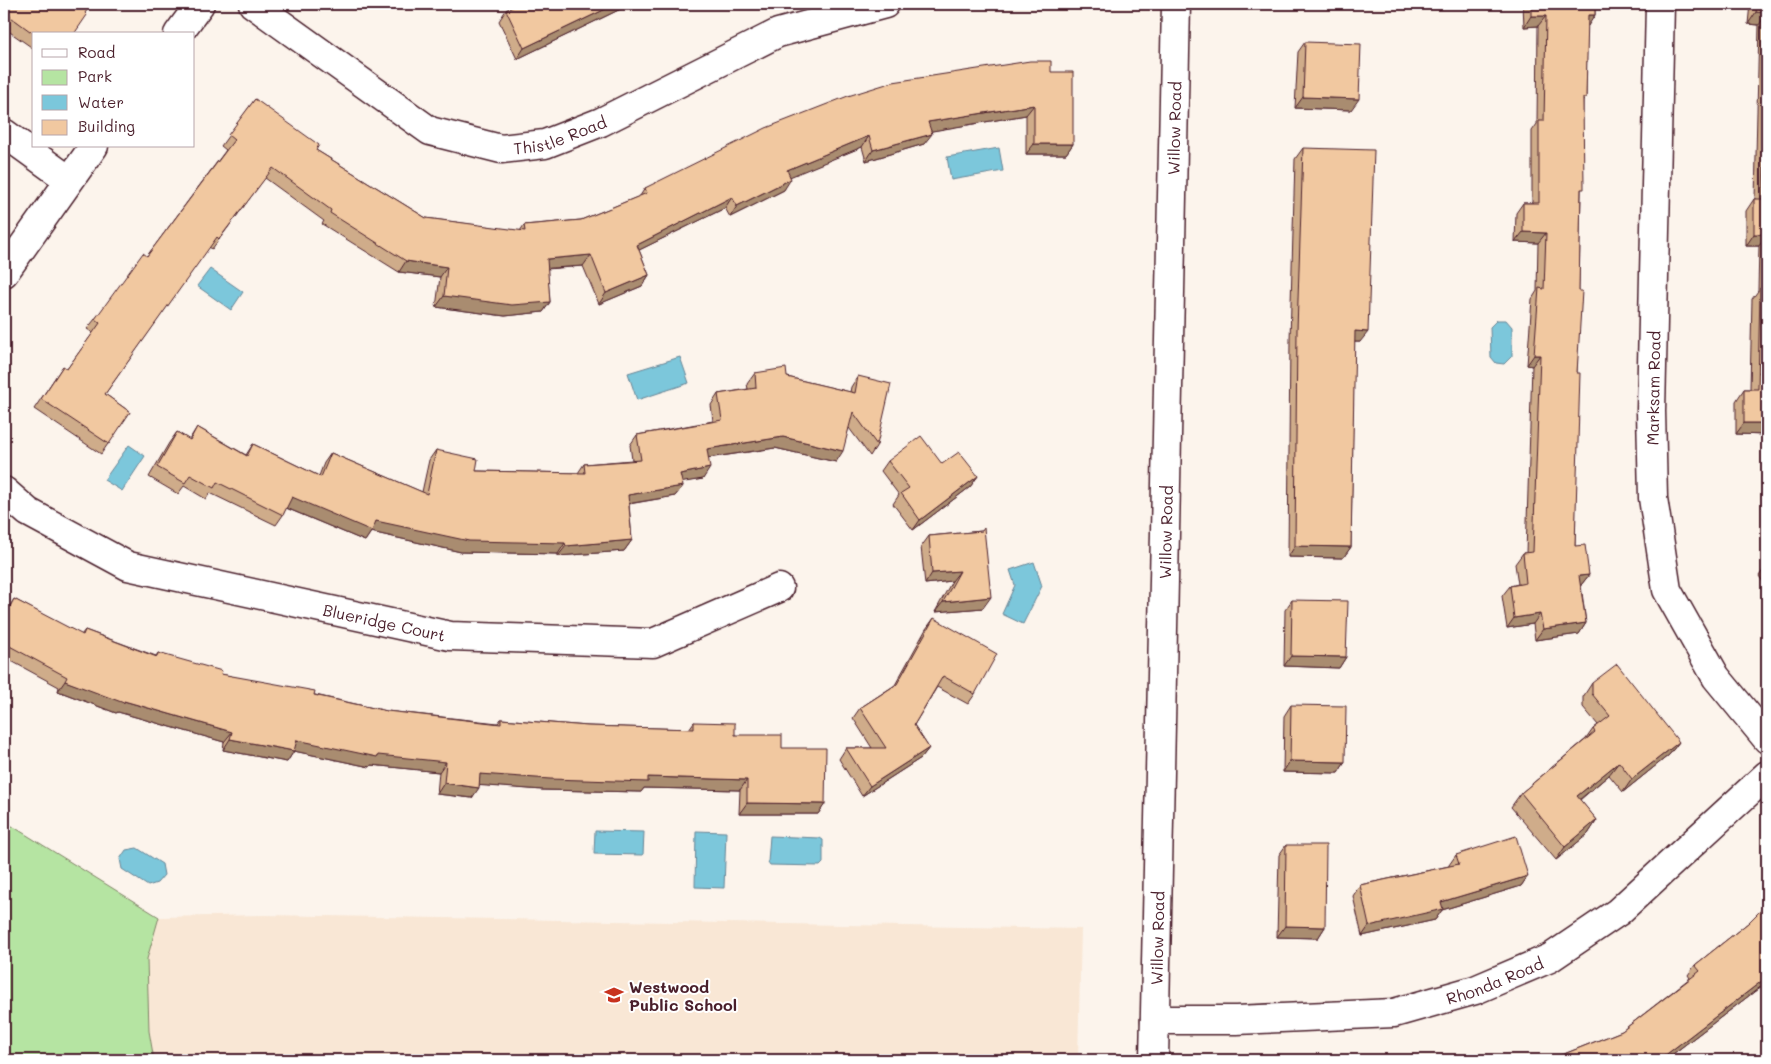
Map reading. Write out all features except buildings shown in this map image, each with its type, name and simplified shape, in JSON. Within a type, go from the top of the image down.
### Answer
[{"type":"street","points":[[179,32],[200,4]]},
{"type":"street","name":"Thistle Road","points":[[252,4],[430,130],[501,149],[544,144],[601,122],[778,33],[885,4]]},
{"type":"street","name":"Willow Road","points":[[1154,1060],[1176,4]]},
{"type":"street","name":"Marksam Road","points":[[1660,4],[1651,401],[1653,498],[1668,590],[1716,677],[1767,739]]},
{"type":"street","points":[[4,133],[69,180]]},
{"type":"street","points":[[4,273],[93,148]]},
{"type":"street","name":"Blueridge Court","points":[[4,491],[28,512],[128,566],[450,636],[653,642],[779,588]]},
{"type":"street","name":"Rhonda Road","points":[[1155,1020],[1236,1020],[1394,1013],[1475,990],[1550,958],[1618,912],[1767,775]]},
{"type":"shaded area","name":"Westwood Public School","points":[[264,915],[1081,929],[1078,1060],[154,1060],[149,1031],[147,959],[159,917]]},
{"type":"green space","points":[[4,821],[159,917],[147,959],[149,1031],[154,1060],[4,1060]]},
{"type":"water","points":[[999,148],[1003,171],[951,180],[947,157]]},
{"type":"water","points":[[210,269],[243,292],[231,310],[197,286]]},
{"type":"water","points":[[1497,320],[1506,320],[1512,327],[1512,356],[1504,364],[1496,363],[1491,357],[1490,327]]},
{"type":"water","points":[[680,357],[689,383],[637,400],[628,373]]},
{"type":"water","points":[[129,445],[145,456],[122,491],[104,480]]},
{"type":"water","points":[[1034,562],[1042,586],[1023,624],[1002,614],[1015,585],[1010,570]]},
{"type":"water","points":[[595,831],[644,832],[643,855],[594,854]]},
{"type":"water","points":[[696,831],[726,832],[724,888],[695,887]]},
{"type":"water","points":[[770,836],[820,838],[823,840],[823,863],[820,866],[770,865],[768,862]]},
{"type":"water","points":[[137,848],[162,864],[164,875],[157,883],[148,886],[122,869],[120,859],[126,850]]},
{"type":"place","name":"Westwood Public School","points":[[614,995]]}]
